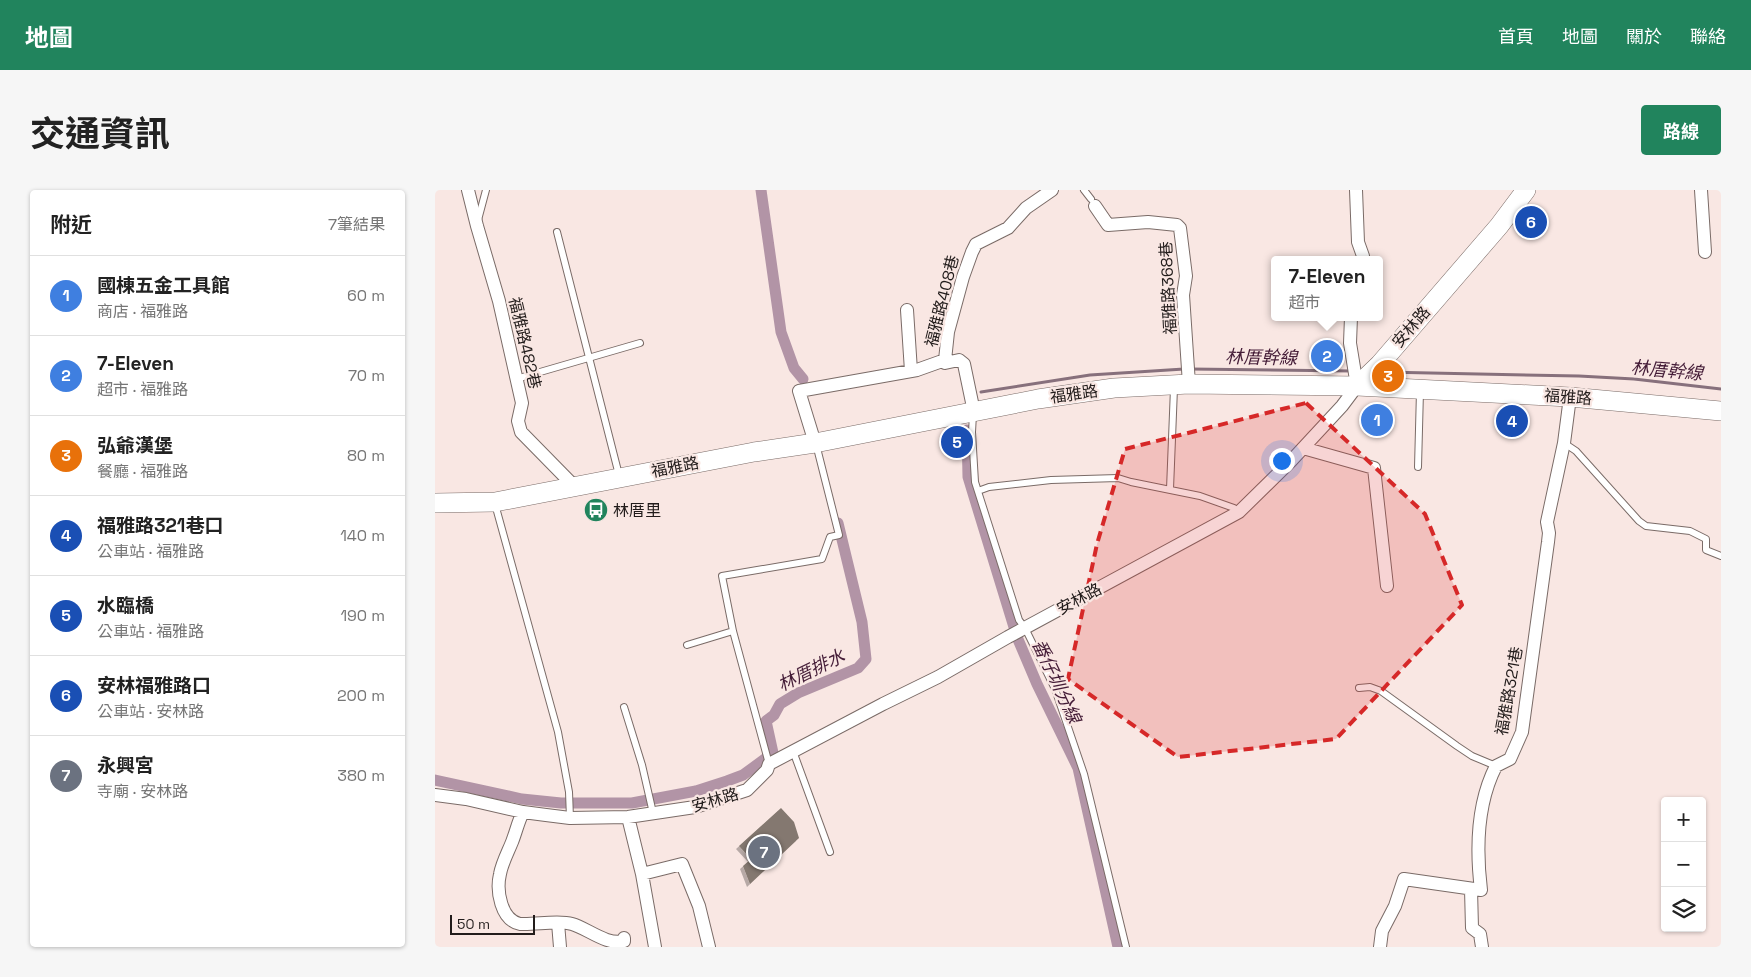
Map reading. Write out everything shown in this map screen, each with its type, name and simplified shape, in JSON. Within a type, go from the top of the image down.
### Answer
[{"type":"main road","name":"安林路","points":[[1362,374],[1499,226],[1526,190]]},
{"type":"main road","name":"福雅路","points":[[435,503],[495,502],[1038,399],[1114,388],[1184,382],[1362,374],[1420,389],[1570,397],[1721,411]]},
{"type":"street","name":"福雅路482巷","points":[[468,190],[499,301],[522,403],[518,421],[521,432],[574,486]]},
{"type":"street","name":"福雅路408巷","points":[[974,412],[964,364],[959,360],[945,363],[949,332],[971,252],[976,244],[1008,228],[1026,208],[1052,190]]},
{"type":"street","points":[[1355,190],[1358,242],[1363,256]]},
{"type":"street","points":[[1701,190],[1705,252]]},
{"type":"street","name":"福雅路368巷","points":[[1093,203],[1108,225],[1148,222],[1177,225],[1180,228],[1186,276],[1183,295],[1188,362],[1184,382]]},
{"type":"street","points":[[907,310],[911,371]]},
{"type":"street","points":[[1351,321],[1350,343],[1362,374]]},
{"type":"street","points":[[815,442],[799,391],[911,371],[945,360]]},
{"type":"street","name":"安林路","points":[[435,795],[523,812],[570,818],[628,817],[695,807],[747,790],[767,770],[769,764],[938,677],[1239,512],[1252,502],[1341,406],[1362,374]]},
{"type":"street","name":"福雅路321巷","points":[[1471,889],[1481,890],[1478,864],[1480,825],[1487,786],[1496,766],[1510,759],[1522,732],[1549,542],[1547,522],[1565,443],[1570,397]]},
{"type":"street","points":[[1303,448],[1374,468],[1387,586]]},
{"type":"street","points":[[523,812],[518,821],[500,873],[500,898],[508,917],[513,922],[532,924],[569,923],[598,937],[616,942],[624,941],[623,938]]},
{"type":"street","points":[[628,817],[642,874],[655,947]]},
{"type":"street","points":[[642,874],[682,864],[699,906],[709,947]]},
{"type":"street","points":[[1380,947],[1382,931],[1395,906],[1404,879],[1471,889],[1472,928],[1480,934],[1482,947]]},
{"type":"street","points":[[558,923],[560,947]]},
{"type":"lane","points":[[477,226],[486,190]]},
{"type":"lane","points":[[1084,190],[1093,203]]},
{"type":"lane","points":[[557,232],[619,478]]},
{"type":"lane","points":[[516,379],[639,343]]},
{"type":"lane","points":[[1170,489],[1184,382]]},
{"type":"lane","points":[[1418,467],[1420,389]]},
{"type":"lane","points":[[974,412],[971,432],[975,482],[1019,620],[1055,689],[1084,774],[1126,947]]},
{"type":"lane","points":[[769,764],[733,631],[722,576],[821,559],[830,537],[839,535],[815,442]]},
{"type":"lane","points":[[1565,443],[1576,451],[1639,521],[1646,526],[1690,531],[1706,538],[1706,550],[1721,556]]},
{"type":"lane","points":[[978,491],[989,487],[1051,480],[1118,478],[1200,496],[1234,508],[1239,512]]},
{"type":"lane","points":[[495,502],[558,732],[566,776],[570,818]]},
{"type":"lane","points":[[687,645],[733,631]]},
{"type":"lane","points":[[1359,688],[1370,687],[1381,691],[1465,751],[1496,766]]},
{"type":"lane","points":[[624,707],[642,765],[653,813]]},
{"type":"lane","points":[[793,751],[830,852]]},
{"type":"highlighted area","points":[[1306,403],[1425,514],[1462,605],[1336,739],[1178,757],[1068,679],[1097,544],[1125,449]]},
{"type":"building","points":[[781,808],[794,822],[799,838],[750,884],[743,866],[751,859],[739,846]]},
{"type":"waterway","points":[[761,190],[781,332],[794,368],[803,379]]},
{"type":"waterway","name":"林厝幹線","points":[[981,392],[1090,375],[1184,369]]},
{"type":"waterway","name":"林厝幹線","points":[[1190,369],[1352,371]]},
{"type":"waterway","name":"林厝幹線","points":[[1383,372],[1579,376],[1634,379],[1721,389]]},
{"type":"waterway","name":"番仔圳分線","points":[[967,430],[968,477],[1017,637],[1037,684],[1078,768],[1118,947]]},
{"type":"waterway","name":"林厝排水","points":[[435,780],[522,799],[561,803],[632,803],[696,791],[743,775],[773,753],[766,721],[774,715],[780,704],[798,693],[858,668],[866,659],[862,622],[838,523]]},
{"type":"place","name":"安林福雅路口","points":[[1531,222]]},
{"type":"place","name":"7-Eleven","points":[[1327,356]]},
{"type":"place","name":"弘爺漢堡","points":[[1388,376]]},
{"type":"place","name":"國棟五金工具館","points":[[1377,420]]},
{"type":"place","name":"福雅路321巷口","points":[[1512,421]]},
{"type":"place","name":"水臨橋","points":[[957,442]]},
{"type":"place","name":"林厝里","points":[[596,510]]},
{"type":"place","name":"永興宮","points":[[764,852]]}]
